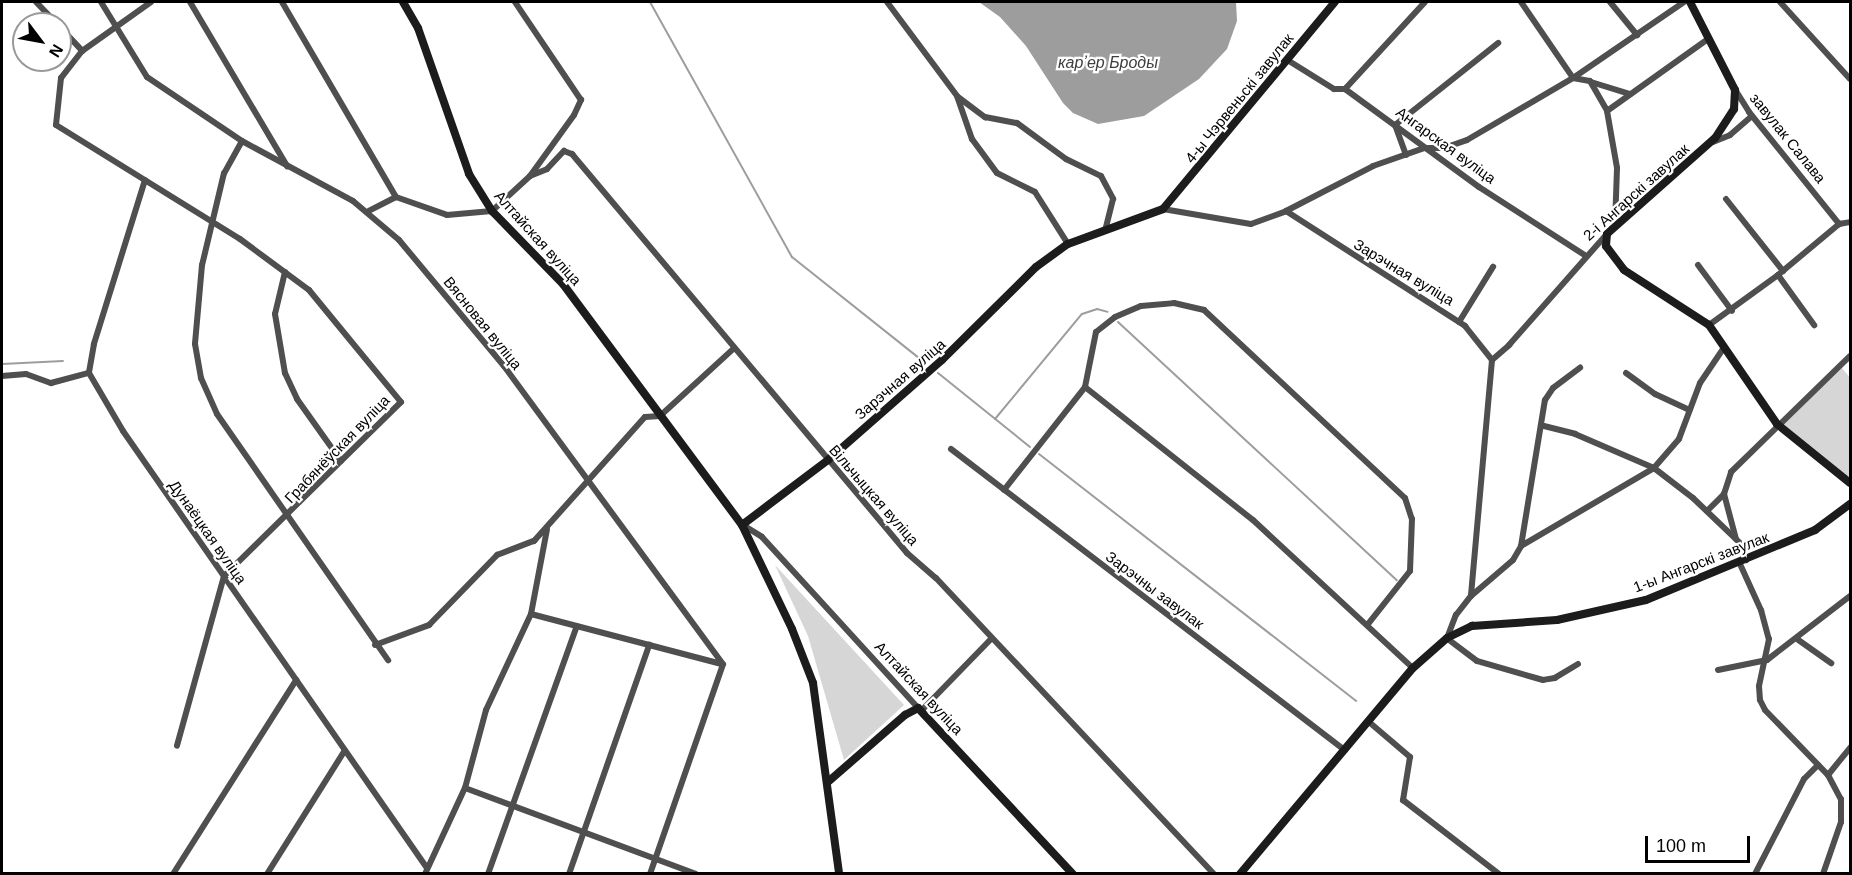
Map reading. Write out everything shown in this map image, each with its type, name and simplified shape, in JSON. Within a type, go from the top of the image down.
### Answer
[{"type":"street","name":"Вясновая вуліца","points":[[101,2],[147,77],[242,141],[369,211],[399,240],[504,366],[723,664]]},
{"type":"street","points":[[72,41],[82,51],[152,2]]},
{"type":"street","points":[[190,2],[288,166]]},
{"type":"street","points":[[282,2],[396,197],[447,215],[492,211],[530,176],[581,100],[515,2]]},
{"type":"street","name":"Алтайская вуліца","points":[[404,2],[418,28],[469,174],[492,211],[563,284],[742,525],[805,658],[829,781],[839,873]]},
{"type":"street","points":[[887,2],[957,96],[985,117],[1017,123],[1066,159],[1101,176],[1113,199],[1105,230]]},
{"type":"street","name":"4-ы Чэрвеньскі завулак","points":[[1163,209],[1289,61],[1335,2]]},
{"type":"street","points":[[1345,89],[1425,2]]},
{"type":"street","points":[[1521,2],[1573,78],[1630,94]]},
{"type":"street","points":[[1610,2],[1637,35]]},
{"type":"street","points":[[1286,211],[1373,166],[1424,148],[1444,148],[1467,140],[1573,78],[1684,2]]},
{"type":"street","name":"завулак Салава","points":[[1690,2],[1735,90],[1752,116],[1839,224]]},
{"type":"street","points":[[1780,2],[1851,80]]},
{"type":"street","points":[[1606,111],[1708,39]]},
{"type":"street","points":[[1406,155],[1395,125],[1498,43]]},
{"type":"street","name":"Грабянёўская вуліца","points":[[82,51],[59,81],[61,103],[56,124],[212,222],[285,272],[319,299],[401,402],[287,518],[224,576]]},
{"type":"street","name":"Ангарская вуліца","points":[[1289,61],[1334,89],[1345,89],[1424,148],[1586,256]]},
{"type":"street","points":[[1590,81],[1606,111],[1617,168],[1615,226]]},
{"type":"street","name":"2-і Ангарскі завулак","points":[[1492,360],[1509,345],[1615,226],[1711,142],[1728,121],[1735,90]]},
{"type":"street","points":[[957,96],[972,139],[997,173],[1035,192],[1068,244]]},
{"type":"street","points":[[1711,142],[1730,135],[1752,116]]},
{"type":"street","points":[[242,141],[224,173],[196,301],[195,344],[201,378],[217,414],[375,645],[388,660]]},
{"type":"street","name":"Вільчыцкая вуліца","points":[[530,176],[546,169],[564,151],[572,154],[733,349],[907,553],[936,578],[990,640],[1214,873]]},
{"type":"street","points":[[2,376],[26,374],[51,383],[89,373],[94,344],[145,180]]},
{"type":"street","points":[[369,211],[396,197]]},
{"type":"street","points":[[1726,199],[1781,273],[1814,325]]},
{"type":"street","name":"Зарэчная вуліца","points":[[742,525],[828,460],[942,360],[1036,267],[1068,244],[1163,209],[1251,224],[1286,211],[1459,322],[1492,360]]},
{"type":"street","points":[[1709,325],[1732,311],[1781,273],[1839,224],[1851,222]]},
{"type":"street","points":[[1607,234],[1606,246],[1624,270],[1709,325],[1722,349],[1777,424],[1851,483]]},
{"type":"street","points":[[1698,265],[1732,311]]},
{"type":"street","points":[[1459,322],[1493,267]]},
{"type":"street","points":[[285,272],[275,314],[285,373],[297,399],[341,461]]},
{"type":"street","points":[[1004,490],[1085,387],[1096,332],[1115,317],[1141,306],[1174,303],[1204,310],[1405,498],[1412,519],[1410,571],[1368,624]]},
{"type":"street","points":[[375,645],[429,625],[497,555],[534,541],[645,417],[660,416],[733,349]]},
{"type":"street","name":"1-ы Ангарскі завулак","points":[[1447,638],[1456,615],[1471,596],[1513,560],[1521,546],[1654,468],[1676,444],[1707,369],[1722,349]]},
{"type":"street","points":[[1707,511],[1724,494],[1731,472],[1777,424],[1851,356]]},
{"type":"street","points":[[1471,596],[1492,360]]},
{"type":"street","points":[[1521,546],[1544,426],[1547,396],[1580,369]]},
{"type":"street","name":"Дунаёцкая вуліца","points":[[89,373],[123,431],[345,750],[426,871]]},
{"type":"street","points":[[1626,373],[1656,394],[1690,410]]},
{"type":"street","points":[[1085,387],[1252,520],[1368,624],[1413,668]]},
{"type":"street","points":[[1544,426],[1575,434],[1654,468],[1707,511],[1737,540]]},
{"type":"street","name":"Зарэчны завулак","points":[[951,449],[1345,750]]},
{"type":"street","points":[[1724,494],[1743,562],[1769,639],[1767,660],[1759,686],[1765,710],[1828,775],[1841,799],[1841,822],[1823,873]]},
{"type":"street","name":"1-ы Ангарскі завулак","points":[[1240,873],[1413,668],[1447,638],[1472,626],[1557,620],[1646,600],[1743,562],[1815,530],[1851,504]]},
{"type":"street","name":"Алтайская вуліца","points":[[742,525],[762,537],[1073,873]]},
{"type":"street","points":[[426,871],[465,788],[486,710],[531,614],[547,529]]},
{"type":"street","points":[[177,746],[224,576]]},
{"type":"street","points":[[1718,670],[1767,660],[1851,596]]},
{"type":"street","points":[[531,614],[723,664],[650,873]]},
{"type":"street","points":[[488,873],[577,626]]},
{"type":"street","points":[[1447,638],[1477,661],[1543,680],[1555,678],[1578,664]]},
{"type":"street","points":[[1797,639],[1831,663]]},
{"type":"street","points":[[829,781],[920,709],[990,640]]},
{"type":"street","points":[[569,873],[649,645]]},
{"type":"street","points":[[173,873],[296,680]]},
{"type":"street","points":[[1369,722],[1410,757],[1403,800],[1499,873]]},
{"type":"street","points":[[1828,775],[1851,748]]},
{"type":"street","points":[[267,873],[345,750]]},
{"type":"street","points":[[1755,873],[1804,779],[1818,765]]},
{"type":"street","points":[[465,788],[514,804],[696,873]]},
{"type":"shaded area","points":[[1842,368],[1850,378],[1850,480],[1782,424]]},
{"type":"shaded area","points":[[775,565],[904,705],[844,760],[808,636]]},
{"type":"water","name":"карʼер Броды","points":[[979,2],[1236,2],[1237,21],[1227,49],[1199,79],[1144,116],[1098,124],[1073,113],[1063,103],[1026,46],[1000,17]]},
{"type":"waterway","points":[[650,2],[792,257],[919,358]]},
{"type":"waterway","points":[[995,419],[1082,314],[1097,309],[1108,312]]},
{"type":"waterway","points":[[1118,322],[1397,580]]},
{"type":"waterway","points":[[2,364],[63,361]]},
{"type":"waterway","points":[[938,373],[1030,447]]},
{"type":"waterway","points":[[1039,454],[1356,701]]}]
